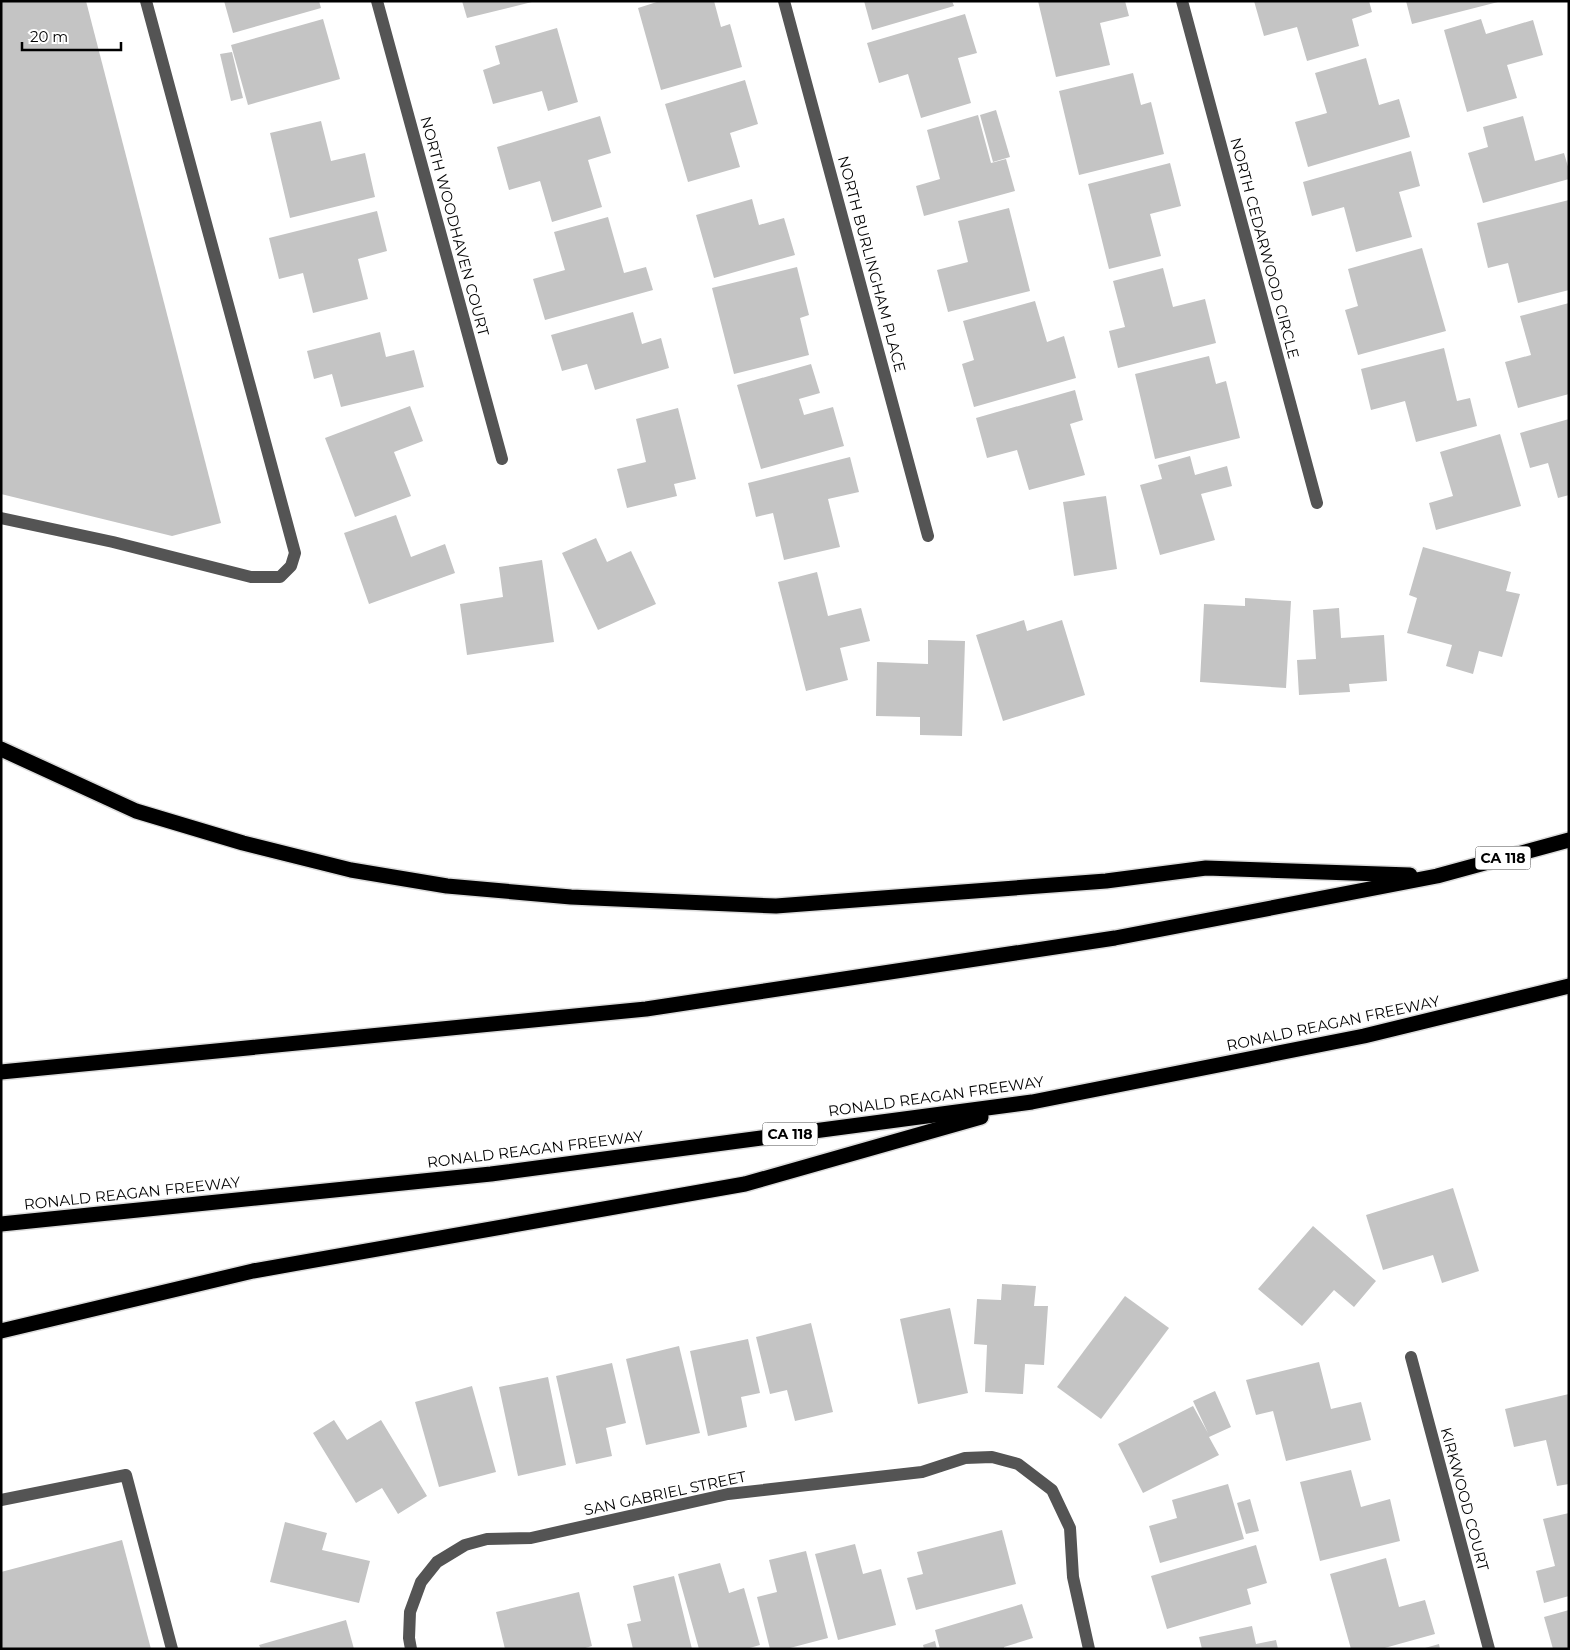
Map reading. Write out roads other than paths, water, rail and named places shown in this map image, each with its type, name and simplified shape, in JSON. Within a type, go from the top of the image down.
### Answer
[{"type":"highway","points":[[1,748],[136,810],[243,843],[350,870],[448,886],[552,896],[776,906],[1106,881],[1206,868],[1437,876]]},
{"type":"highway","name":"CA 118","points":[[1,1072],[646,1009],[1115,938],[1437,876],[1569,840]]},
{"type":"highway","name":"RONALD REAGAN FREEWAY","points":[[1,1224],[491,1174],[1032,1102],[1364,1036],[1569,986]]},
{"type":"highway","points":[[1,1331],[254,1271],[745,1184],[1032,1102]]},
{"type":"street","points":[[1,518],[113,542],[251,577],[280,577],[292,566],[295,553],[146,1]]},
{"type":"street","name":"NORTH WOODHAVEN COURT","points":[[377,1],[502,459]]},
{"type":"street","name":"NORTH BURLINGHAM PLACE","points":[[784,1],[928,536]]},
{"type":"street","name":"NORTH CEDARWOOD CIRCLE","points":[[1182,1],[1317,503]]},
{"type":"street","name":"KIRKWOOD COURT","points":[[1410,1357],[1488,1649]]},
{"type":"street","name":"SAN GABRIEL STREET","points":[[412,1649],[409,1638],[410,1612],[421,1582],[437,1562],[466,1545],[487,1539],[532,1538],[728,1494],[922,1472],[965,1458],[992,1457],[1018,1464],[1052,1490],[1070,1528],[1073,1578],[1090,1649]]},
{"type":"street","points":[[1,1500],[126,1475],[172,1649]]}]
